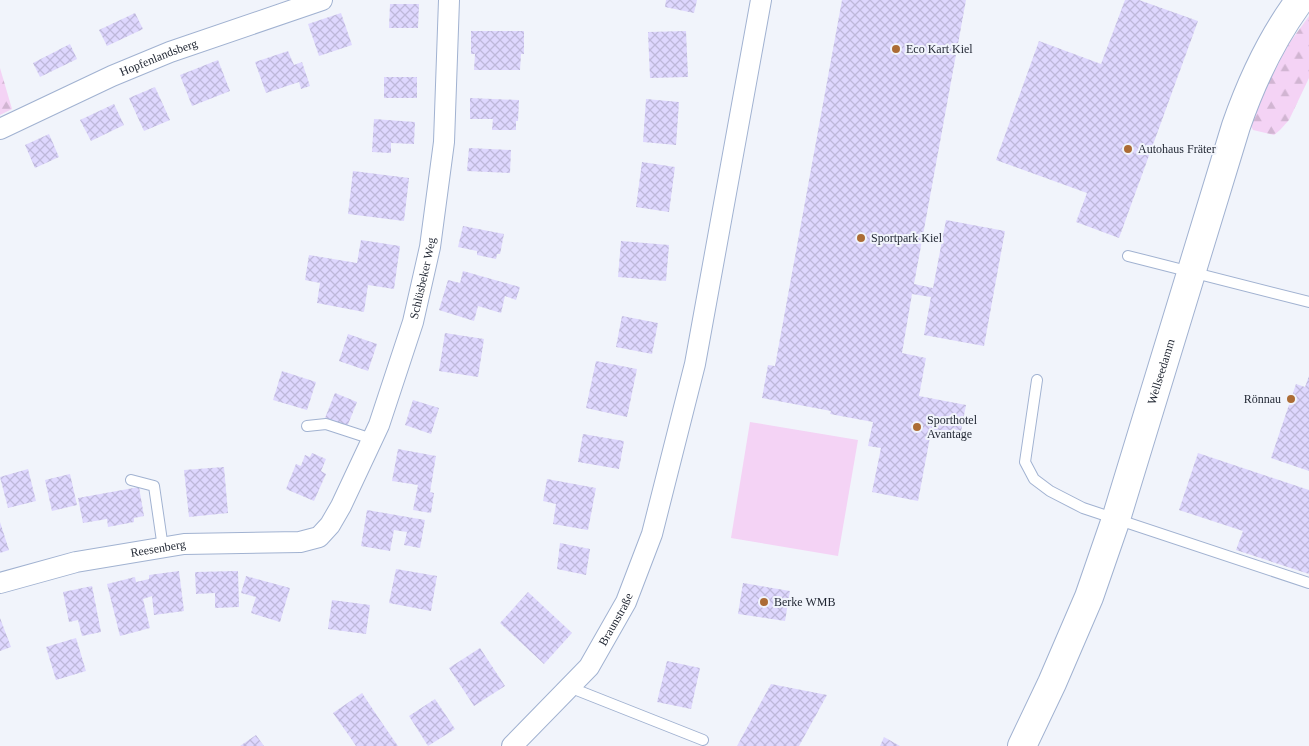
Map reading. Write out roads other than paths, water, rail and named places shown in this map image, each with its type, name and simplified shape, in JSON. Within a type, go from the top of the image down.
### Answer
[{"type":"main road","name":"Wellseedamm","points":[[1022,746],[1052,683],[1089,597],[1116,520],[1246,98],[1292,3]]},
{"type":"street","name":"Hopfenlandsberg","points":[[0,129],[112,76],[170,52],[322,0]]},
{"type":"street","name":"Schlüsbeker Weg","points":[[319,537],[330,525],[341,506],[372,439],[413,322],[430,247],[444,142],[449,0]]},
{"type":"street","name":"Braunstraße","points":[[512,746],[590,667],[626,602],[652,534],[695,364],[761,0]]},
{"type":"street","name":"Reesenberg","points":[[0,584],[76,562],[184,544],[300,542],[319,537]]},
{"type":"lane","points":[[1128,256],[1309,302]]},
{"type":"lane","points":[[1037,380],[1025,462],[1034,479],[1050,491],[1083,508],[1116,520],[1309,583]]},
{"type":"lane","points":[[307,426],[326,424],[372,439]]},
{"type":"lane","points":[[131,480],[154,486],[162,548]]},
{"type":"lane","points":[[569,687],[703,740]]},
{"type":"place","name":"Eco Kart Kiel","points":[[896,49]]},
{"type":"place","name":"Autohaus Fräter","points":[[1128,149]]},
{"type":"place","name":"Sportpark Kiel","points":[[861,238]]},
{"type":"place","name":"Rönnau","points":[[1291,399]]},
{"type":"place","name":"Sporthotel Avantage","points":[[917,427]]},
{"type":"place","name":"Berke WMB","points":[[764,602]]}]
